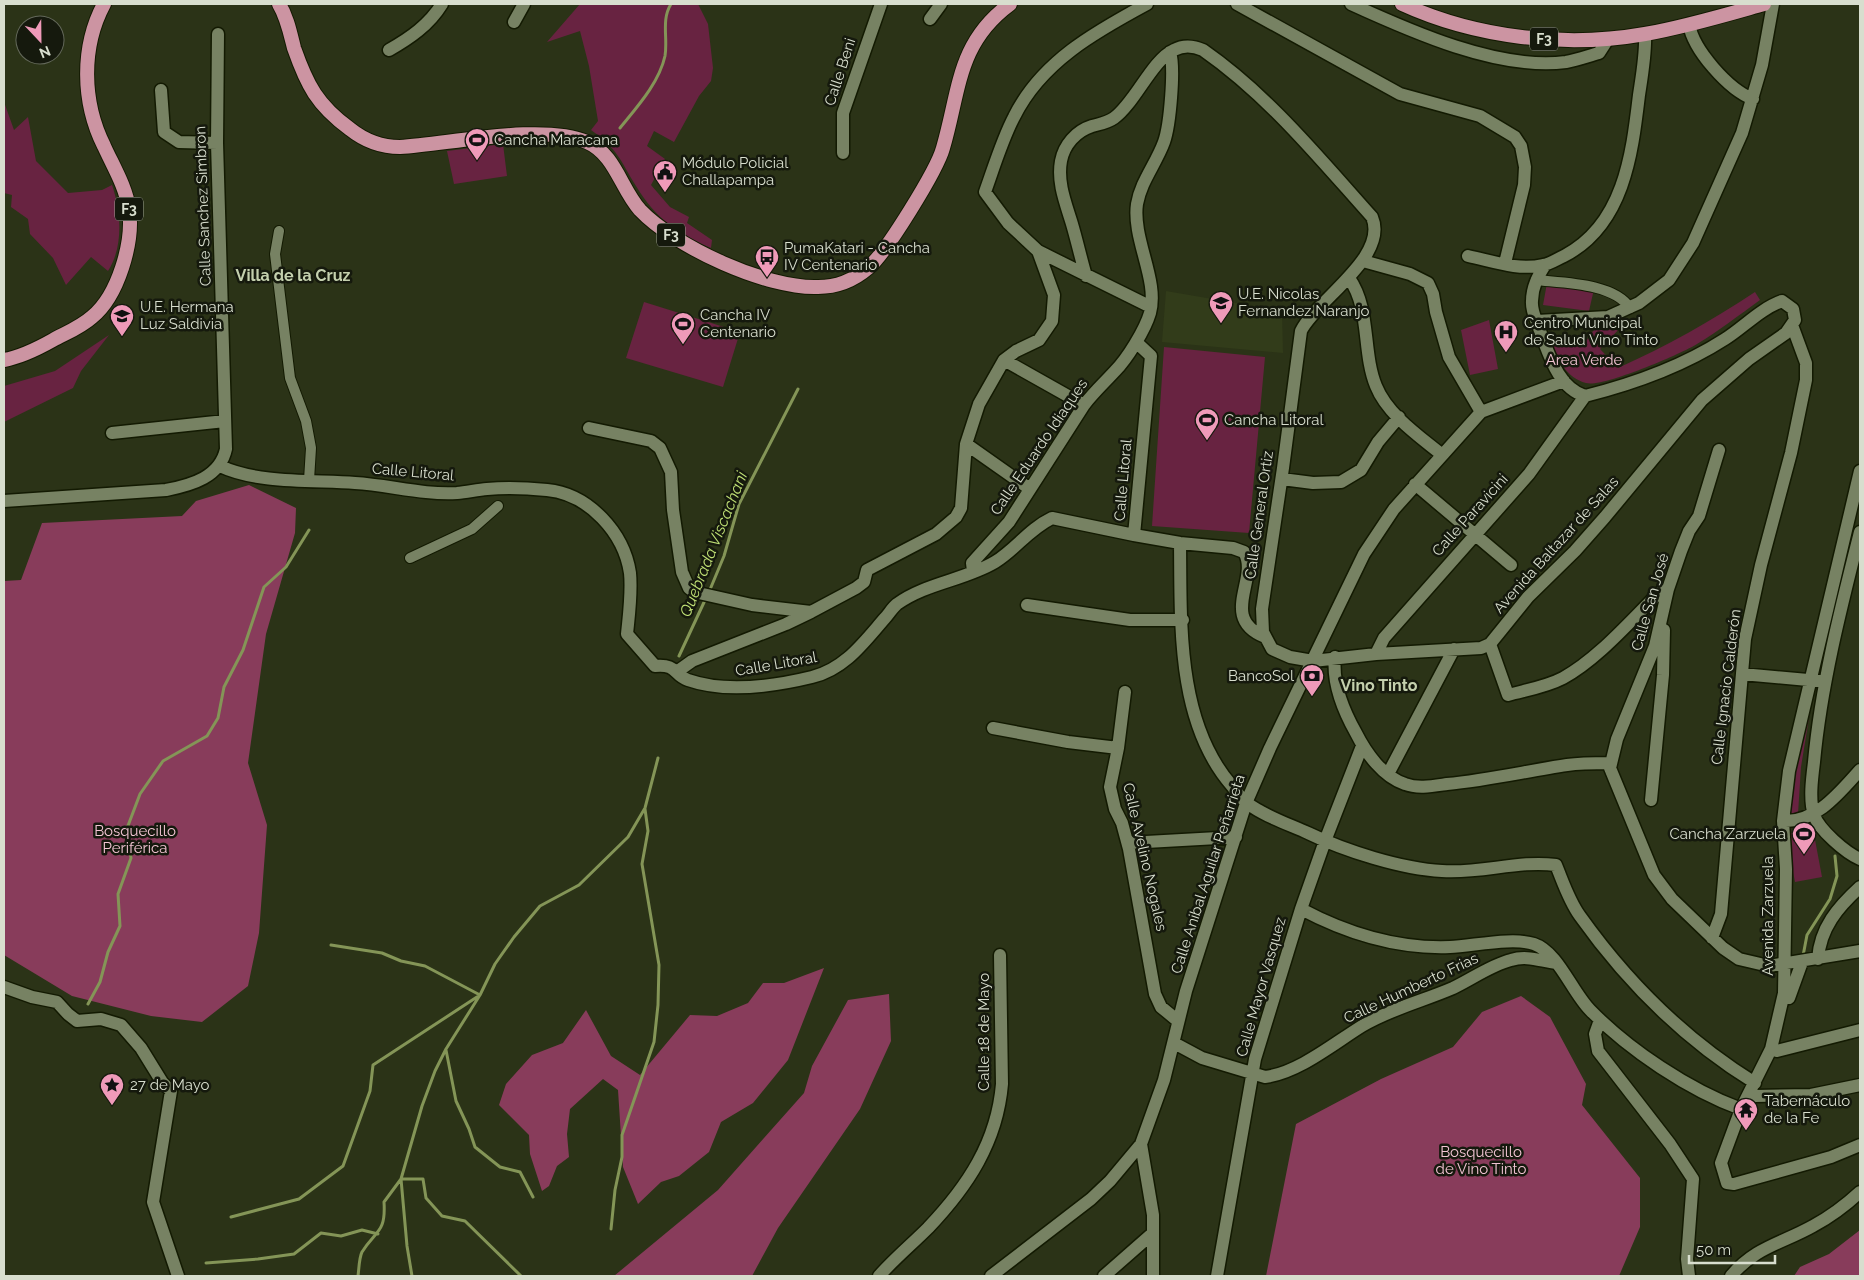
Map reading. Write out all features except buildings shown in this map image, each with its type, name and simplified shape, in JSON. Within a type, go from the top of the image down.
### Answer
[{"type":"highway","name":"F3","points":[[4,360],[40,347],[93,316],[106,301],[120,272],[128,236],[129,208],[117,171],[97,128],[89,92],[86,63],[94,26],[104,4]]},
{"type":"highway","name":"F3","points":[[279,4],[286,16],[303,70],[316,98],[332,116],[366,140],[390,147],[522,135],[551,135],[586,142],[597,148],[608,158],[640,210],[682,242],[702,254],[767,278],[803,287],[820,287],[848,280],[870,267],[904,218],[943,150],[962,68],[968,52],[994,16],[1010,4]]},
{"type":"highway","name":"F3","points":[[1402,4],[1419,12],[1471,27],[1532,38],[1569,40],[1608,39],[1645,34],[1764,4]]},
{"type":"street","points":[[389,50],[412,36],[435,16],[442,4]]},
{"type":"street","points":[[514,22],[524,4]]},
{"type":"street","name":"Calle Beni","points":[[843,153],[843,114],[880,4]]},
{"type":"street","points":[[930,19],[941,4]]},
{"type":"street","points":[[1147,4],[1107,25],[1066,53],[1044,74],[1014,116],[985,192],[1008,223],[1038,252],[1151,307]]},
{"type":"street","points":[[1236,4],[1400,94],[1480,116],[1516,137],[1521,146],[1524,176],[1518,212],[1505,263]]},
{"type":"street","points":[[1350,4],[1412,32],[1478,52],[1524,61],[1566,62],[1599,53],[1608,39]]},
{"type":"street","points":[[1537,322],[1598,318],[1630,308],[1653,294],[1668,280],[1693,243],[1734,152],[1753,99],[1773,4]]},
{"type":"street","points":[[1689,24],[1694,41],[1725,80],[1741,94],[1753,99]]},
{"type":"street","name":"Calle Sanchez Simbron","points":[[218,34],[217,144],[226,449],[220,466]]},
{"type":"street","points":[[1468,256],[1524,267],[1545,265],[1568,254],[1588,238],[1609,214],[1621,189],[1635,137],[1645,34]]},
{"type":"street","name":"Calle General Ortiz","points":[[1170,52],[1190,46],[1203,50],[1252,88],[1310,146],[1372,217],[1375,231],[1363,261],[1349,278],[1309,317],[1301,331],[1282,479],[1262,609],[1265,637]]},
{"type":"street","points":[[1086,276],[1062,190],[1059,175],[1061,159],[1073,136],[1090,126],[1113,119],[1170,52]]},
{"type":"street","name":"Calle Eduardo Idiaques","points":[[973,571],[972,562],[1009,522],[1084,405],[1097,387],[1116,370],[1136,342],[1151,307],[1136,212],[1140,192],[1166,133],[1172,66],[1170,52]]},
{"type":"street","points":[[161,90],[164,132],[179,142],[217,144]]},
{"type":"street","points":[[279,231],[275,254],[288,369],[299,407],[306,421],[311,448],[309,480]]},
{"type":"street","points":[[678,671],[692,661],[786,624],[856,588],[864,582],[867,570],[936,534],[956,517],[961,508],[966,444],[979,404],[1004,360],[1016,351],[1039,340],[1052,320],[1054,295],[1038,252]]},
{"type":"street","points":[[1363,261],[1410,274],[1428,283],[1433,294],[1436,312],[1449,357],[1481,412]]},
{"type":"street","points":[[1545,265],[1536,280],[1532,311],[1546,348],[1564,381],[1573,390],[1585,396],[1638,380],[1677,364],[1724,340],[1770,305],[1782,301],[1793,309],[1795,320],[1792,326]]},
{"type":"street","points":[[1349,278],[1357,292],[1370,367],[1376,387],[1386,403],[1399,417],[1442,454]]},
{"type":"street","points":[[1536,280],[1598,288],[1623,299],[1630,308]]},
{"type":"street","name":"Avenida Baltazar de Salas","points":[[1490,644],[1528,597],[1575,551],[1605,517],[1702,400],[1749,359],[1786,333],[1792,326]]},
{"type":"street","name":"Calle Ignacio Calderón","points":[[1712,938],[1721,914],[1745,639],[1750,612],[1791,453],[1806,380],[1806,363],[1792,326]]},
{"type":"street","name":"Calle Litoral","points":[[220,466],[254,475],[356,482],[456,493],[498,488],[550,490],[583,502],[609,526],[625,556],[630,572],[631,589],[627,634],[655,666],[671,667],[688,680],[728,688],[814,677],[830,671],[860,648],[896,605],[923,591],[996,562],[1018,544],[1027,533],[1052,518],[1134,535],[1151,356],[1136,342]]},
{"type":"street","points":[[1004,360],[1084,405]]},
{"type":"street","name":"Calle Anibal Aguilar Peñarrieta","points":[[991,1276],[1092,1199],[1141,1144],[1164,1080],[1178,1021],[1246,803],[1270,748],[1364,554],[1394,509],[1481,412],[1564,381]]},
{"type":"street","name":"Calle Paravicini","points":[[1376,654],[1384,638],[1529,474],[1585,396]]},
{"type":"street","points":[[1282,479],[1313,483],[1341,482],[1361,470],[1378,442],[1399,417]]},
{"type":"street","points":[[112,433],[225,420]]},
{"type":"street","points":[[590,428],[652,441],[660,448],[667,460],[672,478],[673,510],[682,572],[689,588],[694,592],[752,605],[810,612]]},
{"type":"street","points":[[966,444],[1030,489]]},
{"type":"street","name":"Calle San José","points":[[1609,763],[1646,673],[1660,627],[1668,589],[1689,531],[1699,516],[1719,450]]},
{"type":"street","points":[[4,501],[166,490],[199,481],[220,466]]},
{"type":"street","name":"Avenida Zarzuela","points":[[1774,1050],[1784,993],[1786,870],[1783,821],[1793,746],[1811,680],[1860,471]]},
{"type":"street","points":[[1415,484],[1511,565]]},
{"type":"street","points":[[410,558],[472,530],[498,506]]},
{"type":"street","points":[[1860,532],[1826,683],[1813,764],[1814,813],[1819,823],[1838,844],[1851,855],[1860,859]]},
{"type":"street","points":[[1134,535],[1180,543],[1233,548],[1244,552],[1248,561],[1243,594],[1244,618],[1254,633],[1265,637],[1272,649],[1280,654],[1313,661],[1335,657],[1481,648],[1490,644],[1508,695],[1551,683],[1565,677],[1595,654],[1660,593],[1668,589]]},
{"type":"street","points":[[1180,543],[1183,620],[1191,700],[1207,752],[1221,774],[1246,803],[1324,841],[1407,867],[1472,872],[1540,863],[1556,865],[1580,917],[1616,962],[1667,1017],[1709,1051],[1753,1091],[1811,1095],[1860,1085]]},
{"type":"street","points":[[1027,605],[1130,620],[1183,620]]},
{"type":"street","points":[[1651,800],[1663,675],[1665,635],[1660,627]]},
{"type":"street","points":[[1388,774],[1454,650]]},
{"type":"street","points":[[1335,657],[1336,676],[1344,712],[1362,746],[1388,774],[1402,783],[1422,786],[1486,780],[1568,765],[1609,763],[1614,782],[1654,876],[1672,899],[1712,938],[1739,959],[1769,966],[1860,951]]},
{"type":"street","points":[[1742,674],[1826,683]]},
{"type":"street","name":"Calle Avelino Nogales","points":[[1125,692],[1118,748],[1110,786],[1115,809],[1128,843],[1156,994],[1161,1007],[1178,1021]]},
{"type":"street","points":[[993,728],[1068,742],[1118,748]]},
{"type":"street","name":"Calle Mayor Vasquez","points":[[1217,1276],[1256,1059],[1301,909],[1324,841],[1362,746]]},
{"type":"street","points":[[1783,821],[1797,820],[1814,813],[1827,804],[1860,770]]},
{"type":"street","points":[[1128,843],[1236,837]]},
{"type":"street","points":[[1818,959],[1820,941],[1826,927],[1841,905],[1860,887]]},
{"type":"street","points":[[1301,909],[1359,936],[1399,945],[1449,947],[1534,944],[1546,952],[1556,963],[1588,1008],[1600,1020],[1681,1079],[1712,1098],[1741,1109]]},
{"type":"street","name":"Calle 18 de Mayo","points":[[879,1276],[930,1226],[968,1182],[988,1143],[1000,1104],[1002,1084],[1000,955]]},
{"type":"street","name":"Calle Humberto Frias","points":[[1174,1043],[1202,1058],[1265,1077],[1293,1070],[1368,1022],[1453,988],[1500,963],[1512,959],[1532,957],[1556,963]]},
{"type":"street","points":[[1727,1181],[1728,1155],[1753,1091],[1774,1050],[1791,989],[1802,962]]},
{"type":"street","points":[[4,987],[32,997],[57,1002],[77,1021],[101,1019],[121,1026],[141,1048],[162,1082],[171,1091],[153,1202],[178,1276]]},
{"type":"street","points":[[1600,1020],[1595,1034],[1598,1051],[1670,1144],[1689,1171],[1694,1184],[1687,1259],[1689,1276]]},
{"type":"street","points":[[1774,1050],[1860,1030]]},
{"type":"street","points":[[1727,1181],[1721,1163],[1741,1109],[1753,1091]]},
{"type":"street","points":[[1141,1144],[1148,1178],[1153,1234],[1153,1276]]},
{"type":"street","points":[[1727,1181],[1831,1157],[1860,1145]]},
{"type":"street","points":[[1731,1276],[1758,1252],[1815,1226],[1860,1192]]},
{"type":"street","points":[[1104,1276],[1153,1234]]},
{"type":"shaded area","points":[[1166,291],[1282,311],[1283,353],[1162,342]]},
{"type":"green space","points":[[580,4],[698,4],[708,24],[713,68],[711,81],[699,96],[674,142],[654,131],[647,146],[665,159],[651,185],[670,207],[689,217],[687,223],[712,240],[711,248],[688,237],[668,224],[651,208],[613,149],[591,130],[598,121],[589,66],[580,31],[547,42]]},
{"type":"green space","points":[[4,102],[14,130],[28,117],[36,161],[68,193],[102,190],[112,185],[119,217],[119,240],[117,251],[108,271],[91,257],[66,285],[53,258],[30,234],[28,219],[11,207],[12,195],[4,193]]},
{"type":"green space","name":"Cancha Maracana","points":[[503,144],[507,176],[454,184],[447,151]]},
{"type":"green space","points":[[1547,283],[1594,289],[1589,311],[1543,305]]},
{"type":"green space","name":"Area Verde","points":[[1755,292],[1760,300],[1697,344],[1659,362],[1608,380],[1595,383],[1579,381],[1561,363],[1552,345],[1587,340],[1593,331],[1620,320],[1624,322],[1623,325],[1600,349],[1618,368],[1688,333]]},
{"type":"green space","name":"Cancha IV Centenario","points":[[644,302],[740,332],[723,387],[626,358]]},
{"type":"green space","points":[[1489,320],[1498,369],[1470,375],[1461,330]]},
{"type":"green space","points":[[109,335],[81,371],[73,388],[4,422],[4,386],[55,371]]},
{"type":"green space","name":"Cancha Litoral","points":[[1164,347],[1265,357],[1249,533],[1152,526]]},
{"type":"green space","name":"Bosquecillo Periférica","points":[[249,485],[296,508],[295,533],[266,634],[248,763],[267,825],[259,933],[248,986],[202,1022],[151,1016],[72,996],[4,955],[4,581],[21,580],[42,523],[182,516],[196,501]]},
{"type":"green space","points":[[1813,693],[1801,767],[1798,814],[1792,817],[1786,815],[1785,797]]},
{"type":"green space","name":"Cancha Zarzuela","points":[[1813,829],[1822,877],[1795,882],[1786,834]]},
{"type":"green space","points":[[824,968],[788,1060],[753,1103],[721,1122],[709,1152],[679,1176],[661,1182],[638,1204],[623,1167],[618,1090],[603,1079],[570,1109],[567,1134],[569,1157],[557,1166],[549,1186],[542,1191],[530,1154],[529,1135],[499,1105],[506,1084],[532,1055],[563,1043],[586,1010],[611,1056],[640,1075],[690,1015],[717,1016],[748,1003],[763,983],[784,983]]},
{"type":"green space","points":[[889,994],[891,1041],[860,1109],[778,1228],[752,1276],[614,1276],[718,1190],[804,1093],[812,1066],[848,1000]]},
{"type":"green space","name":"Bosquecillo de Vino Tinto","points":[[1521,996],[1550,1017],[1586,1084],[1582,1105],[1640,1178],[1640,1227],[1619,1276],[1266,1276],[1296,1124],[1381,1079],[1453,1047],[1482,1012]]},
{"type":"green space","points":[[1860,1230],[1860,1276],[1794,1276],[1800,1267],[1829,1254]]},
{"type":"waterway","points":[[620,128],[647,94],[658,76],[665,56],[666,16],[671,4]]},
{"type":"waterway","name":"Quebrada Viscachani","points":[[709,592],[724,556],[739,504],[798,389]]},
{"type":"waterway","points":[[88,1004],[100,982],[108,952],[120,926],[118,894],[131,858],[126,831],[140,794],[163,761],[207,736],[218,718],[224,687],[243,650],[264,587],[286,567],[309,530]]},
{"type":"waterway","name":"Quebrada Viscachani","points":[[679,656],[706,598]]},
{"type":"waterway","name":"Quebrada Viscachani","points":[[412,1276],[407,1246],[401,1179],[422,1106],[435,1071],[446,1049],[480,995],[495,964],[514,937],[540,906],[579,885],[628,837],[645,808],[658,758]]},
{"type":"waterway","points":[[611,1229],[615,1190],[622,1157],[622,1135],[654,1042],[658,1005],[659,965],[642,864],[648,831],[645,809]]},
{"type":"waterway","points":[[1803,956],[1807,935],[1830,899],[1837,876],[1835,856]]},
{"type":"waterway","points":[[231,1217],[299,1199],[343,1166],[370,1091],[373,1065],[480,995],[425,966],[401,961],[382,953],[331,945]]},
{"type":"waterway","points":[[446,1050],[456,1101],[475,1147],[500,1167],[520,1172],[533,1197]]},
{"type":"waterway","points":[[358,1276],[362,1252],[382,1226],[384,1202],[401,1179],[423,1179],[426,1198],[442,1216],[465,1221],[521,1276]]},
{"type":"waterway","points":[[206,1263],[294,1254],[321,1233],[341,1236],[362,1230],[378,1234]]},
{"type":"place","name":"Cancha Maracana","points":[[477,161]]},
{"type":"place","name":"Módulo Policial Challapampa","points":[[665,193]]},
{"type":"place","name":"PumaKatari - Cancha IV Centenario","points":[[767,278]]},
{"type":"place","name":"U.E. Nicolas Fernandez Naranjo","points":[[1221,324]]},
{"type":"place","name":"U.E. Hermana Luz Saldivia","points":[[122,337]]},
{"type":"place","name":"Cancha IV Centenario","points":[[683,345]]},
{"type":"place","name":"Centro Municipal de Salud Vino Tinto","points":[[1506,353]]},
{"type":"place","name":"Cancha Litoral","points":[[1207,441]]},
{"type":"place","name":"BancoSol","points":[[1312,697]]},
{"type":"place","name":"Cancha Zarzuela","points":[[1804,855]]},
{"type":"place","name":"27 de Mayo","points":[[112,1106]]},
{"type":"place","name":"Tabernáculo de la Fe","points":[[1746,1131]]},
{"type":"district","name":"Villa de la Cruz","points":[[293,275]]},
{"type":"district","name":"Vino Tinto","points":[[1379,685]]}]
